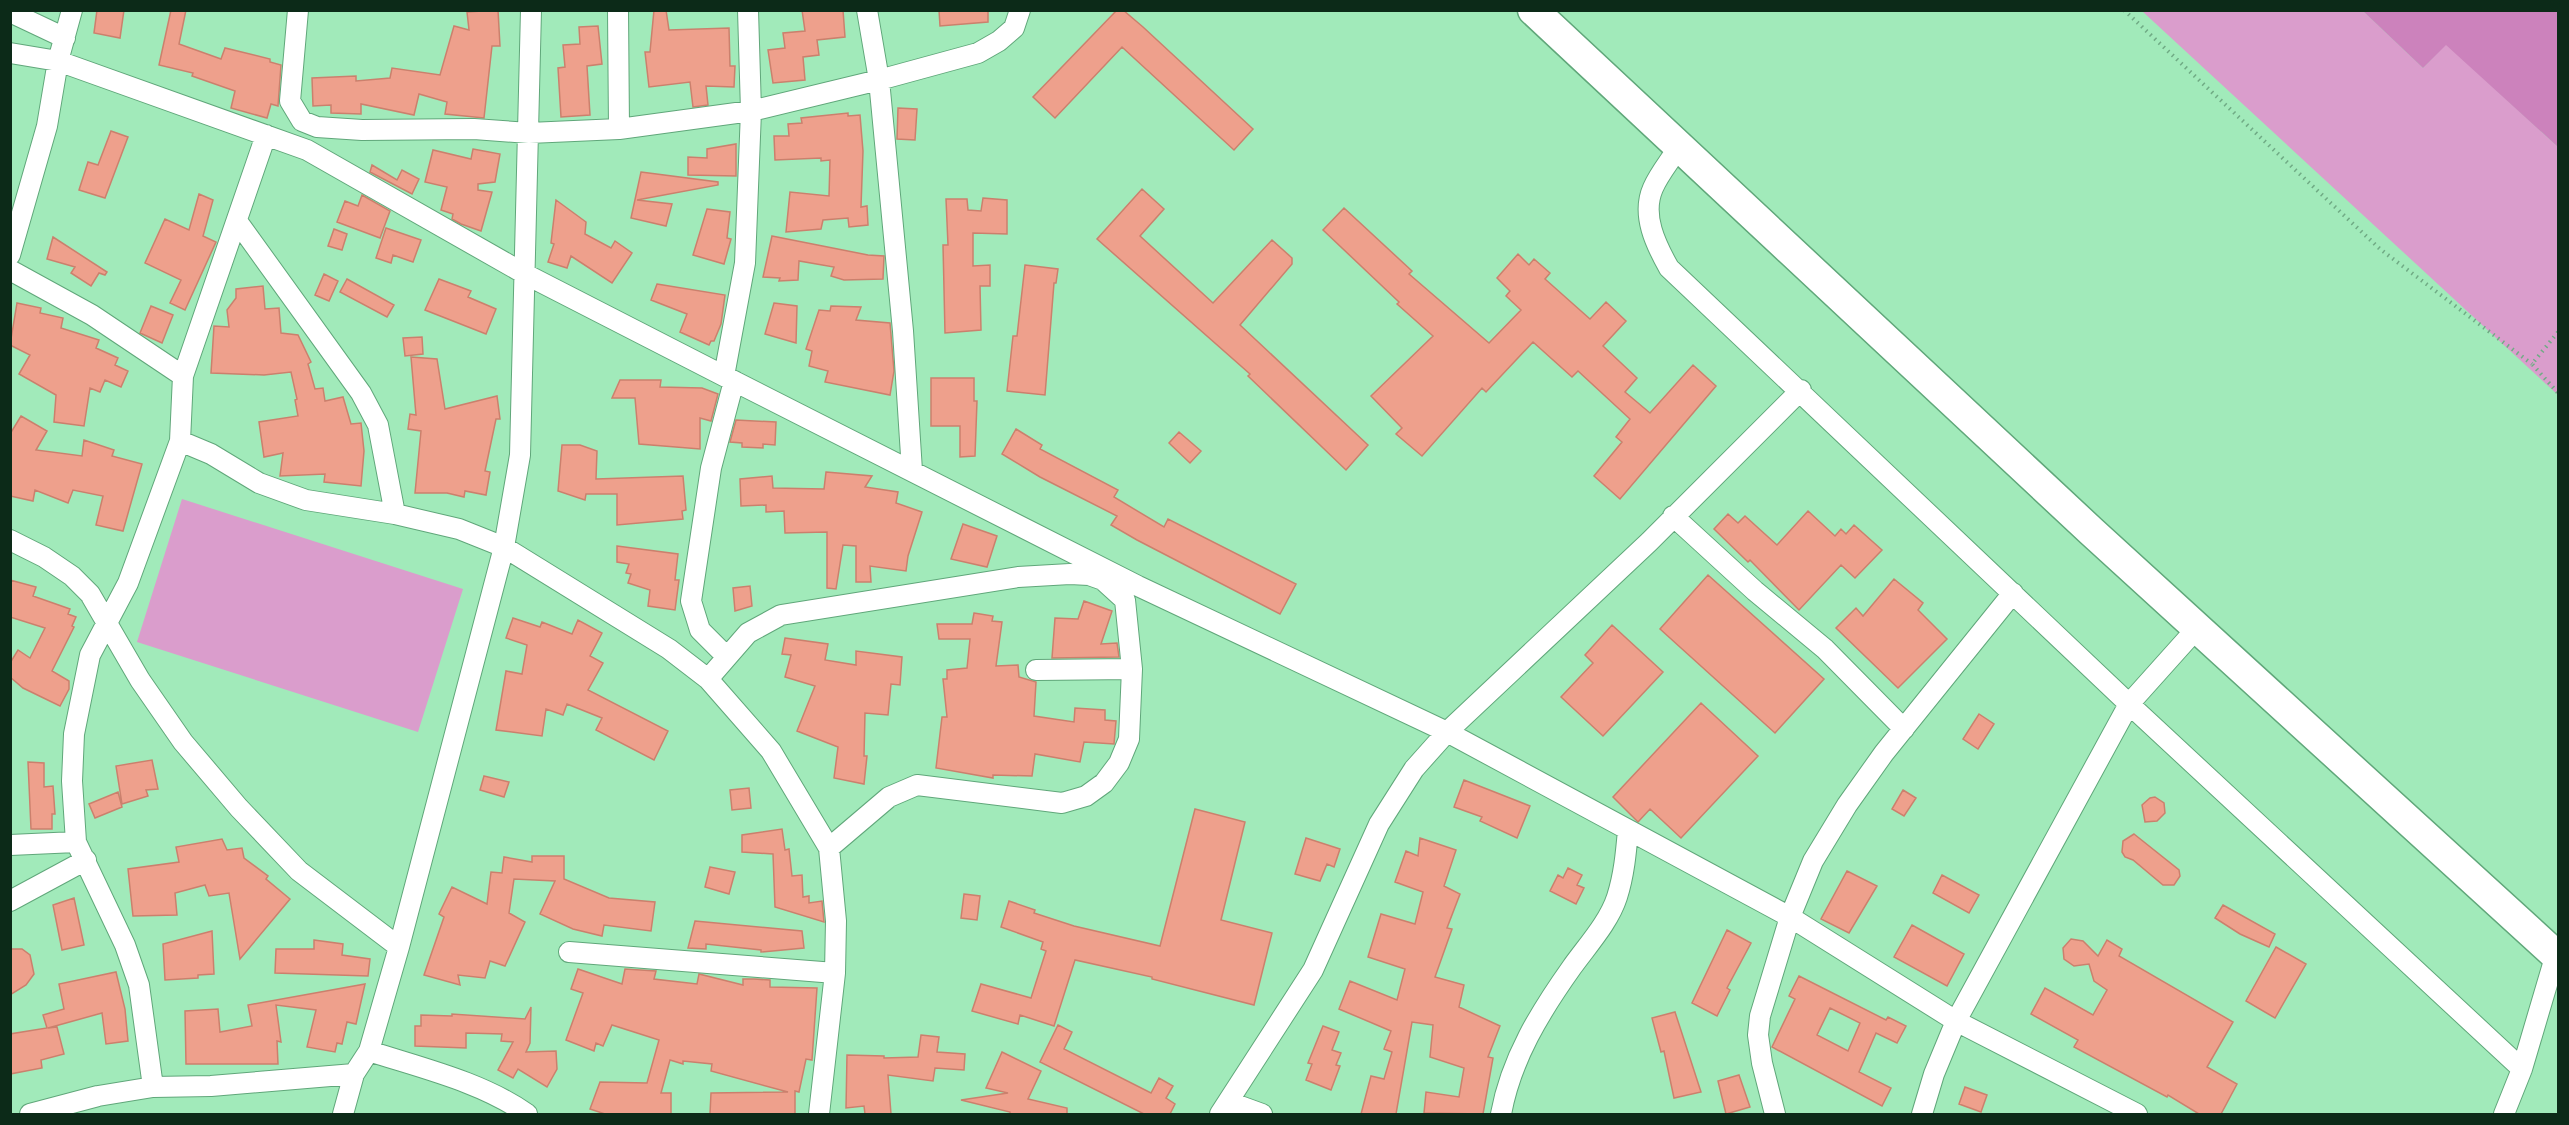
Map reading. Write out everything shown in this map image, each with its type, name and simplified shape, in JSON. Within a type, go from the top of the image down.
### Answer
[{"type":"main road","points":[[1533,10],[1678,148],[2557,955]]},
{"type":"street","points":[[10,255],[47,126],[58,61],[72,10]]},
{"type":"street","points":[[298,10],[290,101],[302,121],[317,127],[362,130],[474,129],[529,133],[619,129],[751,111],[879,80],[978,53],[999,41],[1014,28],[1020,10]]},
{"type":"street","points":[[343,1114],[354,1074],[369,1051],[399,947],[504,547],[520,454],[531,10]]},
{"type":"street","points":[[618,10],[619,129]]},
{"type":"street","points":[[727,657],[700,630],[691,601],[711,468],[729,379],[745,263],[751,111],[748,10]]},
{"type":"street","points":[[867,10],[879,80],[903,331],[912,471]]},
{"type":"street","points":[[10,12],[65,38]]},
{"type":"street","points":[[10,53],[58,61],[307,150],[525,274],[729,379],[1138,586],[1447,732],[1790,917],[1956,1021],[2137,1114]]},
{"type":"street","points":[[307,150],[317,127]]},
{"type":"street","points":[[153,1087],[139,985],[125,945],[76,842],[72,782],[74,734],[90,655],[128,583],[180,441],[183,376],[266,135]]},
{"type":"street","points":[[1678,148],[1652,189],[1650,217],[1653,239],[1669,268],[1801,390],[2129,704],[2522,1069]]},
{"type":"street","points":[[237,221],[361,393],[378,425],[395,514]]},
{"type":"street","points":[[10,270],[92,315],[183,376]]},
{"type":"street","points":[[1262,1114],[1225,1108],[1313,970],[1379,824],[1414,769],[1447,732],[1801,390]]},
{"type":"street","points":[[180,441],[211,454],[259,483],[306,500],[395,514],[459,529],[504,547],[669,649],[708,679],[771,751],[829,848],[836,921],[835,973],[819,1114]]},
{"type":"street","points":[[1673,516],[1755,591],[1825,649],[1904,729]]},
{"type":"street","points":[[10,540],[44,557],[72,576],[90,594],[140,680],[183,742],[239,808],[299,871],[399,947]]},
{"type":"street","points":[[708,679],[748,633],[781,615],[1018,577],[1070,574],[1089,575],[1102,580],[1125,600],[1132,669],[1130,739],[1119,763],[1104,783],[1086,796],[1062,803],[917,785],[890,797],[829,848]]},
{"type":"street","points":[[1775,1114],[1762,1062],[1758,1035],[1760,1016],[1790,917],[1813,861],[1846,805],[2013,593]]},
{"type":"street","points":[[1922,1114],[1934,1074],[1956,1021],[2129,704],[2198,627]]},
{"type":"street","points":[[1036,670],[1132,669]]},
{"type":"street","points":[[1501,1114],[1520,1049],[1552,996],[1593,939],[1616,900],[1625,865],[1628,830]]},
{"type":"street","points":[[10,845],[76,842]]},
{"type":"street","points":[[10,901],[86,860]]},
{"type":"street","points":[[568,952],[835,973]]},
{"type":"street","points":[[2504,1114],[2522,1069],[2557,955]]},
{"type":"street","points":[[369,1051],[441,1074],[495,1096],[527,1114]]},
{"type":"street","points":[[30,1114],[98,1096],[153,1087],[211,1086],[354,1074]]},
{"type":"path","points":[[2124,10],[2380,249],[2532,364],[2559,393]]},
{"type":"path","points":[[2532,364],[2559,332]]},
{"type":"shaded area","points":[[2142,11],[2363,11],[2423,68],[2446,44],[2558,147],[2558,395]]},
{"type":"shaded area","points":[[2363,11],[2558,11],[2558,147],[2446,45],[2423,68]]},
{"type":"shaded area","points":[[182,499],[463,589],[418,732],[137,642]]},
{"type":"building","points":[[97,10],[124,10],[120,38],[94,33]]},
{"type":"building","points":[[171,10],[186,10],[179,44],[221,59],[225,48],[270,59],[270,62],[281,65],[278,106],[271,104],[267,118],[231,108],[235,91],[192,76],[193,73],[159,65]]},
{"type":"building","points":[[498,10],[500,46],[492,46],[484,118],[445,114],[447,102],[419,94],[414,115],[361,104],[361,114],[331,113],[331,105],[313,106],[312,78],[356,76],[356,81],[390,78],[392,68],[440,75],[454,26],[469,30],[467,12]]},
{"type":"building","points":[[654,10],[666,10],[669,30],[729,28],[730,66],[735,66],[734,87],[706,86],[708,105],[693,107],[690,82],[649,87],[645,52],[650,52]]},
{"type":"building","points":[[802,10],[843,10],[845,37],[817,40],[819,55],[803,57],[805,80],[773,83],[768,50],[785,48],[783,33],[805,31]]},
{"type":"building","points":[[939,10],[988,10],[988,22],[940,26]]},
{"type":"building","points":[[1117,10],[1123,10],[1143,27],[1253,129],[1234,150],[1122,47],[1055,118],[1033,97]]},
{"type":"building","points":[[598,26],[602,64],[587,66],[590,115],[561,117],[558,68],[565,67],[563,45],[580,44],[579,27]]},
{"type":"building","points":[[898,108],[917,109],[915,140],[897,139]]},
{"type":"building","points":[[848,113],[848,116],[860,115],[863,151],[861,207],[867,206],[868,225],[849,227],[848,218],[823,220],[821,229],[786,232],[790,192],[829,196],[830,160],[821,161],[821,158],[775,160],[774,136],[789,136],[788,124],[802,123],[801,118]]},
{"type":"building","points":[[111,131],[128,137],[105,198],[79,190],[88,162],[98,165]]},
{"type":"building","points":[[736,144],[736,176],[688,175],[688,157],[707,158],[707,149]]},
{"type":"building","points":[[473,149],[500,154],[495,182],[478,184],[478,190],[492,192],[481,231],[461,224],[452,219],[453,214],[441,210],[447,187],[425,182],[433,150],[471,159]]},
{"type":"building","points":[[372,165],[397,180],[402,170],[419,179],[412,194],[370,172]]},
{"type":"building","points":[[641,172],[718,182],[718,185],[637,200],[672,204],[666,226],[631,218]]},
{"type":"building","points":[[1142,189],[1164,209],[1140,236],[1213,303],[1272,240],[1292,258],[1292,264],[1240,325],[1368,445],[1346,470],[1248,376],[1250,374],[1097,239]]},
{"type":"building","points":[[199,194],[213,200],[203,236],[216,242],[185,310],[170,303],[181,280],[145,263],[165,219],[189,230]]},
{"type":"building","points":[[362,195],[390,211],[380,238],[337,222],[345,201],[358,206]]},
{"type":"building","points":[[983,198],[1007,200],[1007,234],[973,233],[973,266],[990,265],[990,286],[980,286],[981,330],[945,333],[943,245],[948,245],[946,199],[967,199],[968,210],[981,211]]},
{"type":"building","points":[[556,200],[586,222],[585,234],[611,248],[615,241],[632,253],[612,283],[571,256],[567,268],[548,262],[554,244],[551,243]]},
{"type":"building","points":[[1344,208],[1412,271],[1409,274],[1489,343],[1521,310],[1506,296],[1510,291],[1497,278],[1518,254],[1529,265],[1534,259],[1550,273],[1545,279],[1590,319],[1606,302],[1626,321],[1603,346],[1637,378],[1625,392],[1650,413],[1693,365],[1716,386],[1620,499],[1594,476],[1622,442],[1616,437],[1630,419],[1578,371],[1572,377],[1533,342],[1486,392],[1482,388],[1422,456],[1396,434],[1402,428],[1371,396],[1433,336],[1397,304],[1399,302],[1323,230]]},
{"type":"building","points":[[707,209],[730,212],[727,238],[731,239],[724,264],[693,255]]},
{"type":"building","points":[[386,228],[421,240],[413,262],[393,255],[391,263],[376,258]]},
{"type":"building","points":[[334,229],[347,234],[342,250],[328,246]]},
{"type":"building","points":[[772,236],[868,255],[884,256],[883,279],[844,280],[831,276],[834,267],[799,261],[798,280],[779,281],[780,278],[763,277]]},
{"type":"building","points":[[53,237],[107,272],[105,275],[99,273],[91,286],[71,273],[75,267],[47,259]]},
{"type":"building","points":[[1025,265],[1058,269],[1056,283],[1054,283],[1045,395],[1007,391],[1013,336],[1017,336]]},
{"type":"building","points":[[324,274],[338,281],[329,301],[315,295]]},
{"type":"building","points":[[347,279],[394,305],[387,317],[340,292]]},
{"type":"building","points":[[439,279],[471,291],[468,297],[496,309],[486,334],[425,310]]},
{"type":"building","points":[[657,284],[725,295],[721,324],[714,341],[711,341],[709,345],[680,332],[687,314],[651,300]]},
{"type":"building","points":[[263,286],[265,309],[279,308],[281,333],[298,335],[311,362],[308,364],[315,389],[323,388],[325,401],[343,397],[351,424],[361,423],[364,451],[361,486],[324,482],[325,474],[280,476],[283,453],[264,457],[259,422],[298,416],[291,372],[264,375],[211,373],[214,326],[229,327],[227,310],[236,298],[236,289]]},
{"type":"building","points":[[17,303],[41,308],[40,313],[63,318],[61,328],[99,340],[96,348],[118,358],[115,365],[128,371],[121,387],[105,380],[100,392],[90,388],[84,426],[54,422],[56,395],[19,374],[30,355],[10,345]]},
{"type":"building","points":[[774,303],[797,306],[796,343],[765,334]]},
{"type":"building","points":[[151,306],[173,315],[162,343],[140,333]]},
{"type":"building","points":[[831,306],[861,307],[856,320],[890,323],[894,371],[890,395],[825,382],[828,371],[809,366],[812,351],[806,349],[819,310],[830,311]]},
{"type":"building","points":[[422,337],[423,354],[405,356],[403,338]]},
{"type":"building","points":[[411,357],[437,359],[445,409],[497,396],[500,419],[496,419],[485,471],[490,472],[486,495],[465,491],[464,497],[447,493],[415,493],[421,431],[408,429],[410,414],[416,415]]},
{"type":"building","points":[[931,378],[974,378],[974,401],[977,401],[975,456],[960,457],[960,426],[931,426]]},
{"type":"building","points":[[620,380],[661,380],[660,387],[702,388],[718,394],[711,421],[700,418],[700,449],[639,444],[635,398],[612,398]]},
{"type":"building","points":[[21,416],[47,431],[36,450],[82,456],[84,440],[114,450],[112,456],[142,464],[123,531],[96,525],[103,496],[73,490],[68,503],[35,490],[33,501],[10,496],[10,434]]},
{"type":"building","points":[[736,420],[776,422],[775,445],[763,444],[763,448],[742,447],[742,443],[730,442]]},
{"type":"building","points":[[1016,429],[1042,445],[1040,449],[1118,490],[1114,497],[1164,527],[1168,519],[1296,584],[1280,614],[1137,540],[1111,525],[1117,516],[1040,477],[1002,454]]},
{"type":"building","points":[[1179,432],[1201,451],[1190,463],[1169,443]]},
{"type":"building","points":[[562,445],[580,445],[597,451],[596,479],[683,476],[686,510],[682,511],[683,519],[617,525],[617,494],[586,494],[585,500],[558,491]]},
{"type":"building","points":[[826,472],[872,476],[865,487],[898,492],[896,503],[922,512],[908,556],[906,571],[870,566],[871,582],[856,582],[856,546],[843,545],[836,589],[827,588],[827,532],[785,533],[784,511],[766,512],[766,505],[741,506],[740,479],[772,476],[773,488],[824,489]]},
{"type":"building","points":[[1808,511],[1835,536],[1841,529],[1846,534],[1854,525],[1882,550],[1855,578],[1841,565],[1799,610],[1750,560],[1748,562],[1714,529],[1728,514],[1738,523],[1745,516],[1777,545]]},
{"type":"building","points":[[963,524],[997,536],[987,567],[951,559]]},
{"type":"building","points":[[617,546],[678,554],[675,580],[679,580],[675,610],[648,606],[650,590],[628,583],[631,574],[626,573],[629,564],[617,562]]},
{"type":"building","points":[[1708,575],[1824,679],[1775,733],[1660,629]]},
{"type":"building","points":[[1894,579],[1923,603],[1918,610],[1947,639],[1898,688],[1836,628],[1856,608],[1863,616]]},
{"type":"building","points":[[10,580],[36,587],[33,596],[70,609],[68,614],[76,617],[72,626],[74,627],[52,671],[69,681],[69,689],[60,706],[23,688],[10,677],[10,663],[18,650],[30,658],[45,628],[10,617]]},
{"type":"building","points":[[750,586],[752,606],[735,611],[733,588]]},
{"type":"building","points":[[1084,601],[1112,611],[1101,644],[1117,643],[1119,657],[1052,658],[1055,618],[1078,619]]},
{"type":"building","points":[[974,613],[993,616],[992,621],[1002,622],[996,666],[1018,665],[1019,677],[1036,682],[1034,716],[1074,722],[1075,708],[1105,710],[1105,720],[1116,721],[1114,744],[1084,742],[1080,762],[1035,754],[1032,776],[993,775],[993,778],[936,768],[942,717],[947,717],[943,679],[947,679],[947,670],[967,668],[970,639],[939,639],[937,624],[972,624]]},
{"type":"building","points":[[513,618],[540,627],[542,622],[572,634],[578,620],[602,633],[590,656],[603,663],[588,690],[668,731],[654,760],[596,730],[602,718],[567,704],[563,715],[546,709],[542,736],[496,730],[506,671],[522,674],[527,645],[506,638]]},
{"type":"building","points":[[1612,625],[1663,672],[1603,736],[1561,697],[1593,663],[1585,655]]},
{"type":"building","points":[[785,638],[828,644],[825,660],[856,665],[856,651],[902,657],[900,685],[891,684],[888,715],[865,713],[864,756],[867,756],[864,784],[834,778],[838,747],[797,731],[815,686],[785,677],[791,655],[782,654]]},
{"type":"building","points":[[1701,703],[1758,756],[1681,838],[1650,809],[1638,822],[1613,797]]},
{"type":"building","points":[[1979,714],[1994,724],[1978,749],[1963,739]]},
{"type":"building","points":[[152,760],[158,789],[146,790],[148,796],[122,804],[116,766]]},
{"type":"building","points":[[28,762],[44,763],[44,787],[53,786],[55,814],[52,814],[52,829],[31,829]]},
{"type":"building","points":[[484,776],[509,782],[504,797],[480,790]]},
{"type":"building","points":[[1464,780],[1530,806],[1517,838],[1480,821],[1482,817],[1454,807]]},
{"type":"building","points":[[749,788],[751,808],[732,810],[730,790]]},
{"type":"building","points":[[1903,790],[1916,798],[1904,816],[1892,809]]},
{"type":"building","points":[[118,792],[122,807],[95,818],[89,804]]},
{"type":"building","points":[[2155,797],[2164,803],[2165,813],[2157,821],[2145,822],[2142,805]]},
{"type":"building","points":[[1195,809],[1245,822],[1221,920],[1272,933],[1254,1005],[1152,979],[1152,977],[1075,960],[1054,1026],[1020,1015],[1018,1024],[972,1011],[981,984],[1031,998],[1046,951],[1041,949],[1043,942],[1001,927],[1009,901],[1035,910],[1034,913],[1074,926],[1160,946]]},
{"type":"building","points":[[782,829],[785,850],[789,849],[792,876],[802,875],[803,897],[809,896],[809,903],[822,901],[824,922],[775,907],[773,854],[742,852],[742,835]]},
{"type":"building","points":[[2134,834],[2179,870],[2180,876],[2174,885],[2163,885],[2133,860],[2125,857],[2122,852],[2123,841]]},
{"type":"building","points":[[1306,838],[1340,849],[1334,867],[1327,864],[1320,881],[1295,874]]},
{"type":"building","points":[[1420,838],[1456,850],[1444,886],[1460,894],[1447,928],[1452,929],[1435,977],[1464,985],[1459,1007],[1500,1026],[1488,1057],[1493,1058],[1483,1114],[1424,1113],[1426,1092],[1459,1097],[1464,1068],[1430,1057],[1433,1025],[1412,1022],[1396,1114],[1361,1114],[1371,1076],[1384,1079],[1392,1052],[1384,1049],[1391,1031],[1339,1009],[1350,981],[1397,1000],[1405,969],[1368,957],[1381,914],[1415,924],[1423,892],[1395,882],[1406,851],[1418,856]]},
{"type":"building","points":[[222,839],[227,850],[242,848],[244,858],[268,876],[266,879],[290,899],[240,959],[229,893],[209,896],[205,885],[175,893],[177,915],[133,916],[128,869],[179,862],[176,847]]},
{"type":"building","points":[[532,856],[564,856],[564,879],[609,898],[655,902],[651,931],[604,925],[602,936],[573,929],[540,914],[555,881],[514,879],[509,913],[525,922],[505,966],[490,961],[485,978],[458,975],[460,985],[424,975],[444,917],[439,914],[452,887],[487,904],[491,872],[502,873],[504,857],[532,862]]},
{"type":"building","points":[[710,867],[735,872],[729,894],[705,887]]},
{"type":"building","points":[[1568,868],[1582,875],[1577,885],[1584,888],[1576,904],[1550,891],[1558,875],[1563,878]]},
{"type":"building","points":[[1847,871],[1877,886],[1849,933],[1821,919]]},
{"type":"building","points":[[1942,875],[1979,895],[1969,913],[1933,893]]},
{"type":"building","points":[[964,894],[980,896],[977,920],[961,918]]},
{"type":"building","points":[[74,898],[84,945],[62,950],[53,905]]},
{"type":"building","points":[[2223,905],[2275,934],[2269,947],[2240,934],[2215,918]]},
{"type":"building","points":[[695,921],[802,931],[804,948],[761,952],[761,950],[706,944],[706,949],[688,948]]},
{"type":"building","points":[[1912,925],[1964,954],[1947,986],[1894,957]]},
{"type":"building","points":[[1727,930],[1751,943],[1727,988],[1730,990],[1717,1016],[1692,1003]]},
{"type":"building","points":[[212,931],[214,974],[198,975],[198,978],[165,980],[163,944]]},
{"type":"building","points":[[2071,939],[2083,941],[2098,956],[2107,940],[2122,949],[2119,956],[2233,1022],[2207,1067],[2237,1084],[2221,1114],[2199,1114],[2168,1095],[2167,1097],[2074,1047],[2078,1040],[2031,1014],[2045,988],[2093,1015],[2107,990],[2094,981],[2089,964],[2074,966],[2064,959],[2063,948]]},
{"type":"building","points":[[314,940],[343,944],[342,955],[370,959],[368,976],[275,973],[276,949],[314,949]]},
{"type":"building","points":[[2276,947],[2306,964],[2275,1018],[2246,1001]]},
{"type":"building","points":[[10,949],[22,949],[30,955],[34,974],[26,985],[10,995]]},
{"type":"building","points":[[578,969],[622,984],[625,969],[656,971],[654,979],[697,984],[699,974],[743,985],[743,979],[754,979],[770,980],[770,987],[817,988],[812,1060],[806,1059],[799,1092],[795,1091],[795,1114],[710,1114],[711,1093],[788,1092],[711,1071],[712,1064],[683,1061],[683,1064],[670,1060],[661,1093],[671,1093],[671,1114],[605,1114],[590,1109],[600,1082],[647,1083],[659,1040],[612,1025],[603,1046],[596,1043],[594,1051],[566,1040],[583,993],[571,989]]},
{"type":"building","points":[[116,972],[125,1009],[128,1041],[106,1044],[102,1013],[48,1028],[57,1027],[64,1054],[41,1060],[42,1068],[10,1074],[10,1034],[47,1028],[43,1015],[64,1009],[59,984]]},
{"type":"building","points":[[1799,976],[1886,1020],[1888,1017],[1906,1026],[1897,1043],[1876,1033],[1859,1072],[1891,1088],[1882,1106],[1772,1047],[1795,999],[1789,996]],"holes":[[[1830,1008],[1860,1023],[1848,1051],[1817,1035]]]},
{"type":"building","points":[[365,984],[356,1024],[347,1022],[342,1044],[337,1043],[335,1052],[307,1047],[316,1010],[276,1005],[281,1042],[277,1041],[278,1064],[186,1064],[185,1011],[218,1009],[220,1032],[252,1026],[248,1005]]},
{"type":"building","points":[[531,1007],[530,1043],[526,1052],[556,1051],[557,1069],[547,1087],[518,1069],[513,1078],[498,1070],[513,1042],[501,1041],[502,1034],[466,1033],[466,1048],[415,1046],[415,1026],[421,1026],[421,1015],[452,1016],[452,1014],[525,1019]]},
{"type":"building","points":[[1675,1012],[1701,1092],[1674,1098],[1664,1051],[1661,1052],[1652,1018]]},
{"type":"building","points":[[1058,1025],[1072,1032],[1064,1049],[1151,1093],[1159,1078],[1173,1086],[1166,1098],[1175,1104],[1170,1114],[1144,1114],[1040,1062]]},
{"type":"building","points":[[1323,1026],[1339,1032],[1332,1050],[1341,1053],[1336,1065],[1340,1066],[1331,1090],[1306,1080],[1312,1064],[1308,1063]]},
{"type":"building","points":[[921,1035],[939,1037],[937,1052],[965,1054],[964,1070],[935,1068],[933,1081],[888,1075],[891,1114],[865,1114],[864,1106],[846,1108],[847,1055],[884,1056],[884,1058],[918,1057]]},
{"type":"building","points":[[1002,1052],[1041,1071],[1028,1099],[1067,1108],[1067,1114],[1010,1114],[1010,1112],[961,1100],[1008,1093],[986,1088]]},
{"type":"building","points":[[1739,1075],[1750,1107],[1726,1114],[1718,1081]]},
{"type":"building","points":[[1965,1087],[1987,1095],[1981,1112],[1959,1104]]}]
